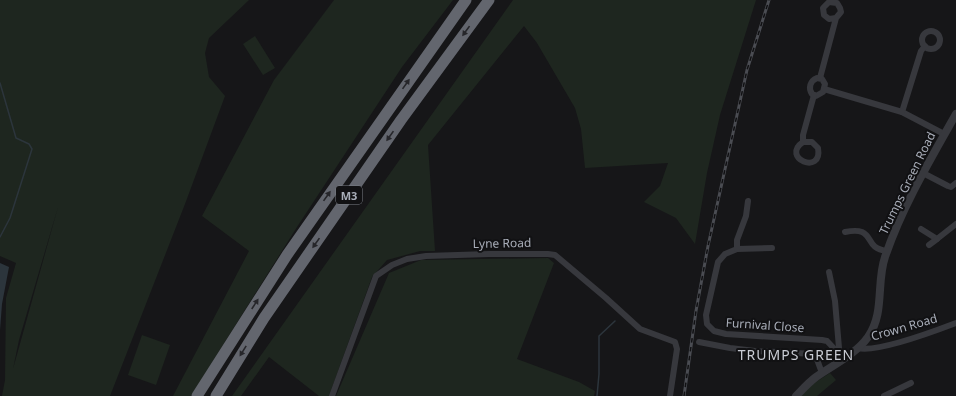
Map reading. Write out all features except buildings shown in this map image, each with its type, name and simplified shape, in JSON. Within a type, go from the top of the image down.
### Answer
[{"type":"highway","name":"M3","points":[[197,396],[287,255],[466,0]]},
{"type":"highway","name":"M3","points":[[216,396],[273,305],[401,120],[489,0]]},
{"type":"street","points":[[820,78],[836,18]]},
{"type":"street","points":[[902,112],[921,51],[924,46]]},
{"type":"street","points":[[814,95],[821,94],[824,89],[824,82],[820,78]]},
{"type":"street","points":[[803,142],[803,135],[814,95],[811,92],[810,85],[813,80],[820,78]]},
{"type":"street","points":[[824,89],[902,112],[944,134]]},
{"type":"street","name":"Trumps Green Road","points":[[796,396],[840,355],[858,348],[872,330],[878,314],[882,268],[887,251],[898,224],[923,173],[956,114]]},
{"type":"street","points":[[923,173],[950,187],[956,183]]},
{"type":"street","points":[[748,201],[746,216],[737,240],[736,249],[772,248]]},
{"type":"street","points":[[929,245],[956,224]]},
{"type":"street","points":[[920,229],[937,239]]},
{"type":"street","points":[[845,232],[861,232],[874,247],[887,251]]},
{"type":"street","name":"Furnival Close","points":[[736,249],[725,254],[718,262],[706,315],[707,324],[709,327],[719,333],[726,334],[827,341],[840,355]]},
{"type":"street","name":"Lyne Road","points":[[332,396],[376,276],[392,265],[426,256],[534,254],[555,255],[640,329],[675,342],[677,349],[670,396]]},
{"type":"street","points":[[699,342],[737,349],[840,355],[835,301],[829,272]]},
{"type":"street","name":"Crown Road","points":[[858,348],[876,348],[933,332],[956,323]]},
{"type":"street","points":[[815,354],[822,373]]},
{"type":"street","points":[[884,396],[911,383]]},
{"type":"shaded area","points":[[0,0],[249,0],[209,38],[205,53],[209,77],[225,96],[185,204],[110,396],[2,396],[5,380],[6,298],[16,263],[0,256]],"holes":[[[58,207],[13,369],[19,340]]]},
{"type":"shaded area","points":[[334,0],[453,0],[402,67],[297,227],[191,396],[173,396],[249,251],[202,216],[274,80]]},
{"type":"shaded area","points":[[513,0],[756,0],[720,115],[707,173],[695,244],[676,218],[644,202],[660,186],[668,163],[585,168],[581,129],[575,108],[537,43],[524,26],[428,145],[435,251],[420,251],[387,260],[372,277],[329,396],[319,396],[269,357],[241,396],[232,396]]},
{"type":"shaded area","points":[[255,36],[275,68],[263,75],[243,44]]},
{"type":"shaded area","points":[[548,258],[554,263],[517,359],[579,382],[595,391],[594,396],[336,396],[389,273],[421,260]]},
{"type":"shaded area","points":[[0,263],[9,267],[2,304],[0,330]]},
{"type":"shaded area","points":[[142,335],[170,345],[156,385],[128,375]]},
{"type":"shaded area","points":[[830,373],[836,380],[817,396],[801,396],[811,385]]},
{"type":"waterway","points":[[0,83],[16,138],[29,144],[32,149],[10,218],[0,237]]},
{"type":"waterway","points":[[597,396],[599,374],[599,336],[615,321]]},
{"type":"railway","points":[[684,396],[696,311],[708,246],[747,70],[769,0]]},
{"type":"district","name":"TRUMPS GREEN","points":[[796,354]]}]
